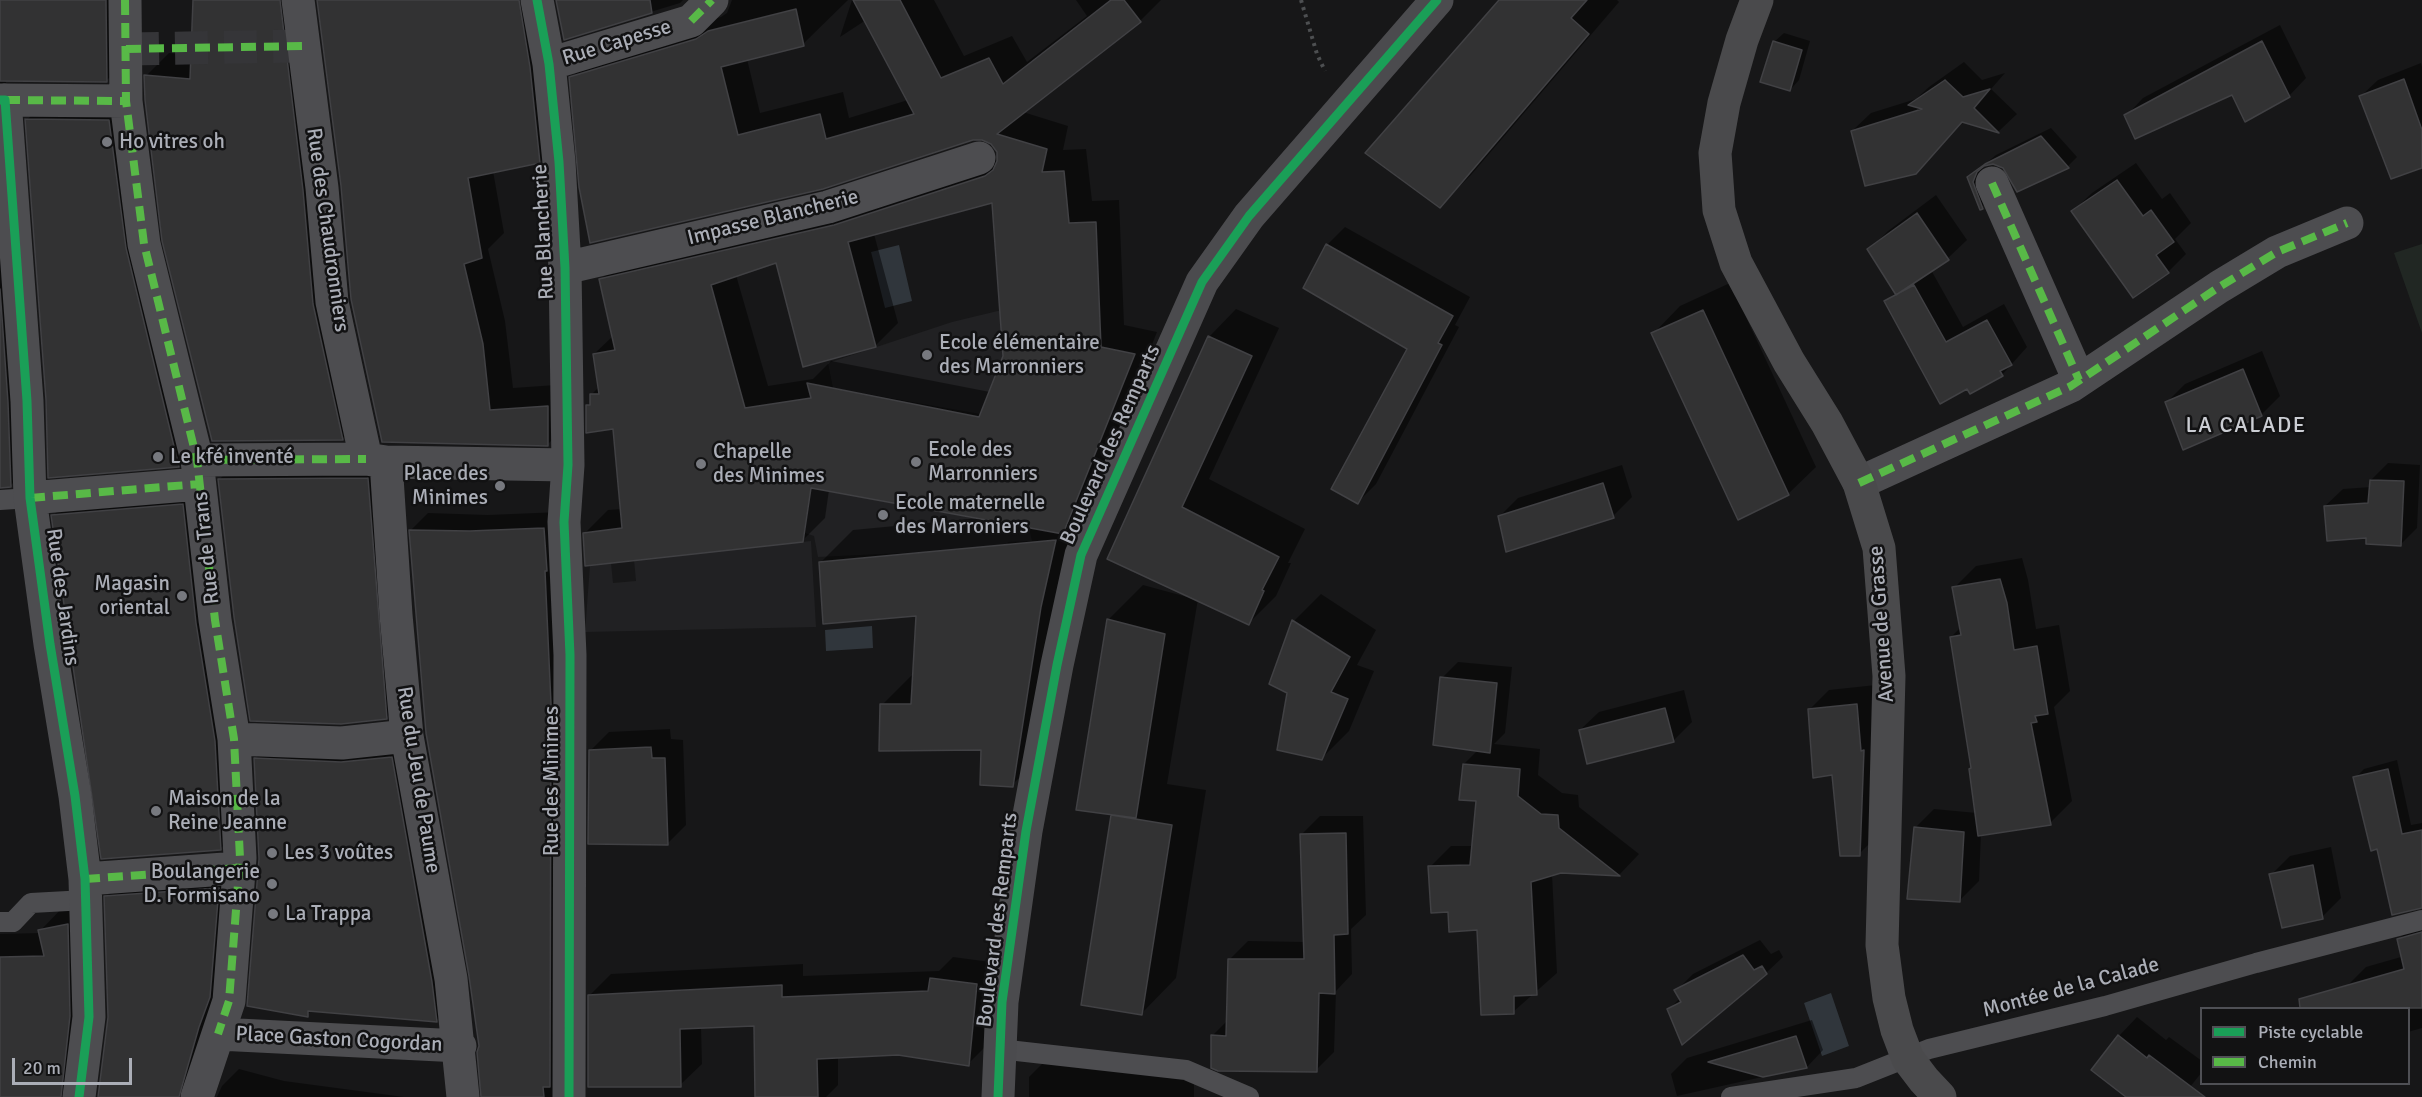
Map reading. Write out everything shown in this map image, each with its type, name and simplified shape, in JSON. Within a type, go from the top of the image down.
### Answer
[{"type":"main road","name":"Avenue de Grasse","points":[[1757,0],[1742,40],[1724,103],[1714,153],[1719,210],[1736,263],[1789,362],[1827,423],[1859,483],[1879,548],[1889,676],[1882,945],[1889,998],[1897,1030],[1919,1054],[1924,1080],[1940,1097]]},
{"type":"street","name":"Rue de Trans","points":[[125,0],[126,101],[144,244],[198,472],[215,620],[234,739],[239,868],[229,1001],[197,1097]]},
{"type":"street","name":"Rue des Chaudronniers","points":[[297,0],[322,188],[332,302],[376,460]]},
{"type":"street","name":"Rue Blancherie","points":[[537,0],[549,64],[560,162],[565,268],[568,465]]},
{"type":"street","name":"Boulevard des Remparts","points":[[998,1097],[1002,1002],[1026,831],[1057,665],[1081,555],[1202,282],[1249,216],[1437,0]]},
{"type":"street","name":"Rue Capesse","points":[[549,64],[702,10]]},
{"type":"street","points":[[2,100],[126,101]]},
{"type":"street","name":"Rue des Jardins","points":[[2,100],[27,401],[15,499],[50,644],[75,796],[86,890],[89,1017],[79,1097]]},
{"type":"street","name":"Impasse Blancherie","points":[[565,268],[828,207],[979,158]]},
{"type":"street","points":[[1992,183],[2079,380]]},
{"type":"street","points":[[1859,483],[2071,386],[2218,287],[2267,258],[2347,223]]},
{"type":"street","points":[[15,499],[198,472],[376,460],[568,465]]},
{"type":"street","name":"Rue du Jeu de Paume","points":[[376,460],[396,615],[407,736],[434,876],[460,1046],[464,1097]]},
{"type":"street","name":"Rue des Minimes","points":[[568,465],[564,522],[570,655],[569,1097]]},
{"type":"street","points":[[234,739],[342,743],[407,736]]},
{"type":"street","points":[[86,890],[239,868]]},
{"type":"street","name":"Place Gaston Cogordan","points":[[218,1034],[460,1046]]},
{"type":"lane","points":[[0,922],[13,922],[31,903],[86,890]]},
{"type":"lane","name":"Montée de la Calade","points":[[1731,1097],[1856,1078],[1919,1054],[2422,920]]},
{"type":"lane","points":[[999,1049],[1186,1070],[1249,1097]]},
{"type":"path","points":[[1301,0],[1317,54],[1328,77]]},
{"type":"shaded area","points":[[2422,244],[2422,333],[2394,253]]},
{"type":"shaded area","points":[[899,245],[912,301],[885,308],[871,252]]},
{"type":"shaded area","name":"Ecole élémentaire des Marronniers","points":[[1010,308],[1013,329],[980,414],[833,388],[828,363],[952,322]]},
{"type":"shaded area","name":"Ecole maternelle des Marroniers","points":[[789,484],[1029,528],[1032,541],[1008,542],[1003,560],[924,552],[818,557],[814,536],[805,533],[809,502]]},
{"type":"shaded area","points":[[811,541],[816,627],[585,632],[590,565],[611,563],[613,583],[636,581],[634,560]]},
{"type":"shaded area","points":[[872,626],[873,648],[826,651],[825,630]]},
{"type":"shaded area","points":[[1831,993],[1849,1046],[1822,1056],[1804,1003]]},
{"type":"building","points":[[0,0],[106,0],[107,82],[0,81]]},
{"type":"building","points":[[193,0],[280,0],[303,190],[313,304],[343,440],[212,441],[162,241],[145,100],[144,75],[190,79]]},
{"type":"building","points":[[317,0],[519,0],[530,67],[540,163],[468,178],[482,258],[464,264],[483,344],[490,410],[548,406],[548,446],[382,442],[351,299],[341,186]]},
{"type":"building","points":[[556,0],[650,0],[652,13],[564,40]]},
{"type":"building","points":[[853,0],[900,0],[941,78],[989,58],[1003,84],[1111,0],[1124,0],[1141,22],[997,134],[1047,149],[1042,172],[1064,171],[1069,223],[1096,222],[1101,347],[1135,354],[1063,534],[811,488],[803,542],[585,566],[583,533],[622,528],[613,429],[586,433],[586,405],[590,405],[590,394],[599,394],[593,354],[615,350],[599,279],[834,225],[985,176],[993,170],[997,161],[997,152],[991,144],[982,140],[973,140],[823,189],[590,243],[579,187],[569,77],[696,39],[708,31],[796,9],[804,46],[721,67],[738,135],[820,114],[826,139],[914,114]],"holes":[[[992,203],[1003,356],[979,417],[807,383],[811,398],[745,408],[711,285],[776,263],[803,367],[876,347],[848,242]]]},
{"type":"building","points":[[1499,0],[1587,0],[1571,18],[1589,34],[1440,208],[1365,153]]},
{"type":"building","points":[[1773,41],[1802,50],[1790,91],[1760,82]]},
{"type":"building","points":[[2262,41],[2290,97],[2245,122],[2232,95],[2135,139],[2124,115]]},
{"type":"building","points":[[2404,79],[2422,130],[2422,168],[2391,179],[2359,96]]},
{"type":"building","points":[[1945,80],[1963,97],[1990,89],[1974,108],[1999,133],[1962,122],[1916,174],[1865,186],[1851,131],[1922,109],[1908,105]]},
{"type":"building","points":[[25,119],[109,120],[126,248],[179,467],[48,478],[46,400]]},
{"type":"building","points":[[2041,136],[2069,168],[2017,192],[2003,168],[1993,164],[1984,166],[1977,172],[1973,182],[1983,209],[1980,210],[1967,177],[1985,164]]},
{"type":"building","points":[[2117,180],[2143,216],[2151,210],[2174,242],[2156,255],[2169,273],[2133,298],[2071,211]]},
{"type":"building","points":[[1917,213],[1949,260],[1896,295],[1867,249]]},
{"type":"building","points":[[1326,244],[1453,316],[1438,343],[1442,345],[1358,504],[1331,489],[1407,349],[1303,288]]},
{"type":"building","points":[[1914,285],[1946,342],[1987,320],[2012,365],[2000,371],[2003,376],[1970,394],[1967,389],[1940,404],[1884,301]]},
{"type":"building","points":[[0,289],[11,487],[0,488]]},
{"type":"building","points":[[1703,310],[1789,495],[1738,520],[1651,333]]},
{"type":"building","points":[[1208,336],[1252,356],[1182,507],[1279,557],[1262,590],[1264,591],[1249,625],[1107,559]]},
{"type":"building","points":[[2243,369],[2262,416],[2183,450],[2165,402]]},
{"type":"building","points":[[368,478],[387,719],[341,724],[250,721],[234,617],[218,479]]},
{"type":"building","points":[[2370,480],[2404,481],[2401,546],[2366,544],[2366,538],[2327,541],[2324,506],[2368,503]]},
{"type":"building","points":[[1603,483],[1614,518],[1506,552],[1498,516]]},
{"type":"building","points":[[183,504],[196,623],[215,741],[221,850],[101,859],[51,515]]},
{"type":"building","points":[[544,528],[551,704],[550,1087],[543,1087],[544,1097],[481,1097],[477,1052],[479,1046],[469,976],[426,733],[409,530],[470,531]]},
{"type":"building","points":[[1056,540],[1041,607],[1013,787],[980,785],[981,750],[879,751],[880,704],[911,704],[916,616],[823,624],[819,562]]},
{"type":"building","points":[[2000,579],[2007,603],[2014,650],[2037,646],[2048,714],[2035,716],[2037,722],[2031,723],[2051,825],[1978,836],[1969,769],[1971,768],[1950,637],[1961,635],[1952,587]]},
{"type":"building","points":[[1107,619],[1165,634],[1136,818],[1076,810]]},
{"type":"building","points":[[1292,620],[1350,657],[1331,692],[1348,699],[1322,760],[1277,750],[1287,693],[1269,684]]},
{"type":"building","points":[[1440,677],[1497,683],[1490,753],[1433,745]]},
{"type":"building","points":[[1857,704],[1861,751],[1864,750],[1860,856],[1840,856],[1832,775],[1813,778],[1808,709]]},
{"type":"building","points":[[1665,708],[1674,742],[1587,764],[1579,730]]},
{"type":"building","points":[[651,747],[652,758],[665,758],[668,845],[588,844],[589,750]]},
{"type":"building","points":[[392,757],[437,1022],[308,1011],[308,1017],[247,1006],[259,859],[254,758],[341,762]]},
{"type":"building","points":[[1463,764],[1520,769],[1518,796],[1541,814],[1558,815],[1559,828],[1620,876],[1561,873],[1531,882],[1537,995],[1514,996],[1514,1014],[1481,1015],[1477,930],[1449,932],[1448,912],[1431,913],[1428,866],[1470,865],[1476,801],[1459,800]]},
{"type":"building","points":[[2388,769],[2402,834],[2422,830],[2422,908],[2392,915],[2377,849],[2371,851],[2353,777]]},
{"type":"building","points":[[1111,815],[1172,825],[1142,1015],[1081,1005]]},
{"type":"building","points":[[1914,827],[1964,832],[1960,902],[1907,899]]},
{"type":"building","points":[[1346,833],[1348,934],[1334,935],[1335,994],[1319,993],[1317,1072],[1218,1071],[1211,1068],[1211,1035],[1226,1036],[1228,959],[1304,959],[1300,834]]},
{"type":"building","points":[[2313,865],[2323,919],[2282,928],[2269,874]]},
{"type":"building","points":[[219,888],[210,997],[179,1097],[98,1097],[108,1017],[104,896]]},
{"type":"building","points":[[68,924],[70,1016],[61,1097],[0,1097],[0,957],[44,956],[38,930]]},
{"type":"building","points":[[2422,932],[2422,1008],[2300,1007],[2299,999],[2404,969],[2397,939]]},
{"type":"building","points":[[1743,955],[1754,970],[1762,966],[1767,974],[1682,1045],[1667,1009],[1681,1002],[1674,990]]},
{"type":"building","points":[[930,978],[977,984],[969,1066],[898,1055],[817,1059],[818,1097],[755,1097],[754,1026],[680,1029],[681,1087],[588,1087],[588,995],[782,985],[782,997],[928,991]]},
{"type":"building","points":[[2118,1035],[2147,1058],[2149,1055],[2205,1097],[2126,1097],[2091,1070]]},
{"type":"building","points":[[1796,1036],[1807,1068],[1763,1077],[1708,1062]]},
{"type":"tunnel","points":[[126,49],[303,46]]},
{"type":"marked path","points":[[125,0],[126,101],[144,244],[197,460],[215,620],[234,739],[240,858],[229,1001],[218,1034]]},
{"type":"marked path","points":[[691,21],[712,0]]},
{"type":"marked path","points":[[126,49],[303,46]]},
{"type":"marked path","points":[[5,100],[126,101]]},
{"type":"marked path","points":[[1992,183],[2079,380]]},
{"type":"marked path","points":[[1859,483],[2071,386],[2219,287],[2277,252],[2347,223]]},
{"type":"marked path","points":[[197,460],[366,459]]},
{"type":"marked path","points":[[30,498],[199,484]]},
{"type":"marked path","points":[[85,879],[239,868]]},
{"type":"cycle path","points":[[537,0],[549,64],[559,162],[565,268],[568,465],[564,522],[570,655],[569,1097]]},
{"type":"cycle path","points":[[998,1097],[1002,1002],[1026,831],[1057,665],[1081,555],[1202,282],[1249,216],[1437,0]]},
{"type":"cycle path","points":[[0,100],[5,100],[27,401],[30,498],[50,644],[75,796],[85,879],[89,1017],[79,1097]]},
{"type":"place","name":"Ho vitres oh","points":[[107,142]]},
{"type":"place","name":"Ecole élémentaire des Marronniers","points":[[927,355]]},
{"type":"place","name":"Le kfé inventé","points":[[158,457]]},
{"type":"place","name":"Ecole des Marronniers","points":[[916,462]]},
{"type":"place","name":"Chapelle des Minimes","points":[[701,464]]},
{"type":"place","name":"Place des Minimes","points":[[500,486]]},
{"type":"place","name":"Ecole maternelle des Marroniers","points":[[883,515]]},
{"type":"place","name":"Magasin oriental","points":[[182,596]]},
{"type":"place","name":"Maison de la Reine Jeanne","points":[[156,811]]},
{"type":"place","name":"Les 3 voûtes","points":[[272,853]]},
{"type":"place","name":"Boulangerie D. Formisano","points":[[272,884]]},
{"type":"place","name":"La Trappa","points":[[273,914]]},
{"type":"district","name":"LA CALADE","points":[[2246,426]]}]
